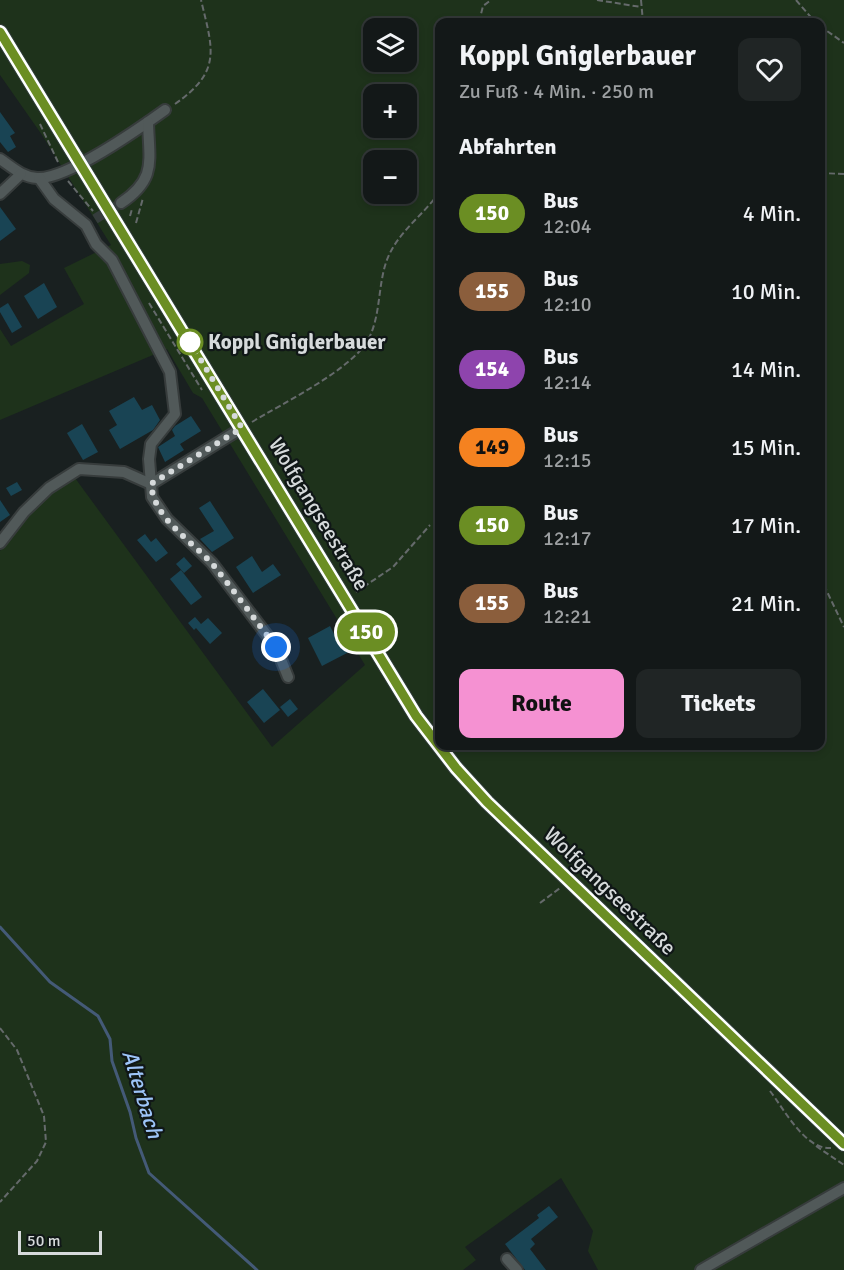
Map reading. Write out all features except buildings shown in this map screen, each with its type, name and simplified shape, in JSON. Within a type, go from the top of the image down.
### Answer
[{"type":"main road","name":"Wolfgangseestraße","points":[[0,32],[416,716],[435,741]]},
{"type":"main road","name":"Wolfgangseestraße","points":[[442,750],[456,768],[569,881],[844,1144]]},
{"type":"street","points":[[0,159],[21,174],[39,178],[63,171],[165,110]]},
{"type":"street","points":[[121,203],[136,192],[145,181],[149,164],[148,122]]},
{"type":"street","points":[[0,194],[21,174]]},
{"type":"street","points":[[39,178],[54,199],[92,220],[96,244],[112,260],[170,372],[175,414],[151,444],[149,459],[152,496],[167,519],[212,563],[276,647],[288,677]]},
{"type":"street","points":[[151,484],[242,428]]},
{"type":"street","points":[[0,543],[24,512],[49,488],[79,469],[124,472],[151,484]]},
{"type":"street","points":[[701,1270],[844,1188]]},
{"type":"street","points":[[507,1259],[517,1270]]},
{"type":"path","points":[[165,110],[195,90],[209,69],[212,43],[201,0]]},
{"type":"path","points":[[479,18],[483,6],[491,0]]},
{"type":"path","points":[[597,0],[641,7]]},
{"type":"path","points":[[641,0],[642,18]]},
{"type":"path","points":[[796,0],[812,18]]},
{"type":"path","points":[[825,30],[844,43]]},
{"type":"path","points":[[36,116],[72,187],[84,198],[92,220]]},
{"type":"path","points":[[825,173],[844,174]]},
{"type":"path","points":[[136,223],[147,185],[145,181]]},
{"type":"path","points":[[242,428],[342,367],[367,340],[388,256],[408,224],[435,198]]},
{"type":"path","points":[[149,302],[191,375],[206,394]]},
{"type":"path","points":[[346,599],[393,567],[430,525]]},
{"type":"path","points":[[825,587],[844,627]]},
{"type":"path","points":[[540,903],[569,881]]},
{"type":"path","points":[[0,1028],[17,1050],[44,1116],[46,1142],[37,1161],[0,1202]]},
{"type":"path","points":[[814,1144],[820,1151],[837,1158],[844,1165]]},
{"type":"green space","points":[[0,0],[844,0],[844,1270],[598,1270],[588,1251],[593,1231],[561,1178],[465,1247],[476,1260],[463,1270],[0,1270],[0,551],[35,504],[75,478],[272,747],[365,665],[202,398],[193,393],[167,349],[0,420],[0,329],[11,346],[84,304],[64,268],[111,245],[42,135],[0,75]]},
{"type":"green space","points":[[22,261],[30,265],[29,273],[0,295],[0,264]]},
{"type":"waterway","name":"Alterbach","points":[[0,927],[50,982],[98,1016],[110,1039],[112,1061],[149,1173],[257,1270]]},
{"type":"tunnel","points":[[95,219],[121,203]]},
{"type":"bus line","name":"150","points":[[0,32],[319,552],[416,716],[435,741]]},
{"type":"bus line","name":"150","points":[[442,750],[487,802],[784,1084],[844,1144]]},
{"type":"place","name":"Koppl Gniglerbauer","points":[[190,342]]},
{"type":"route","points":[[190,342],[242,428],[151,484],[152,496],[167,519],[212,563],[276,647]]}]
